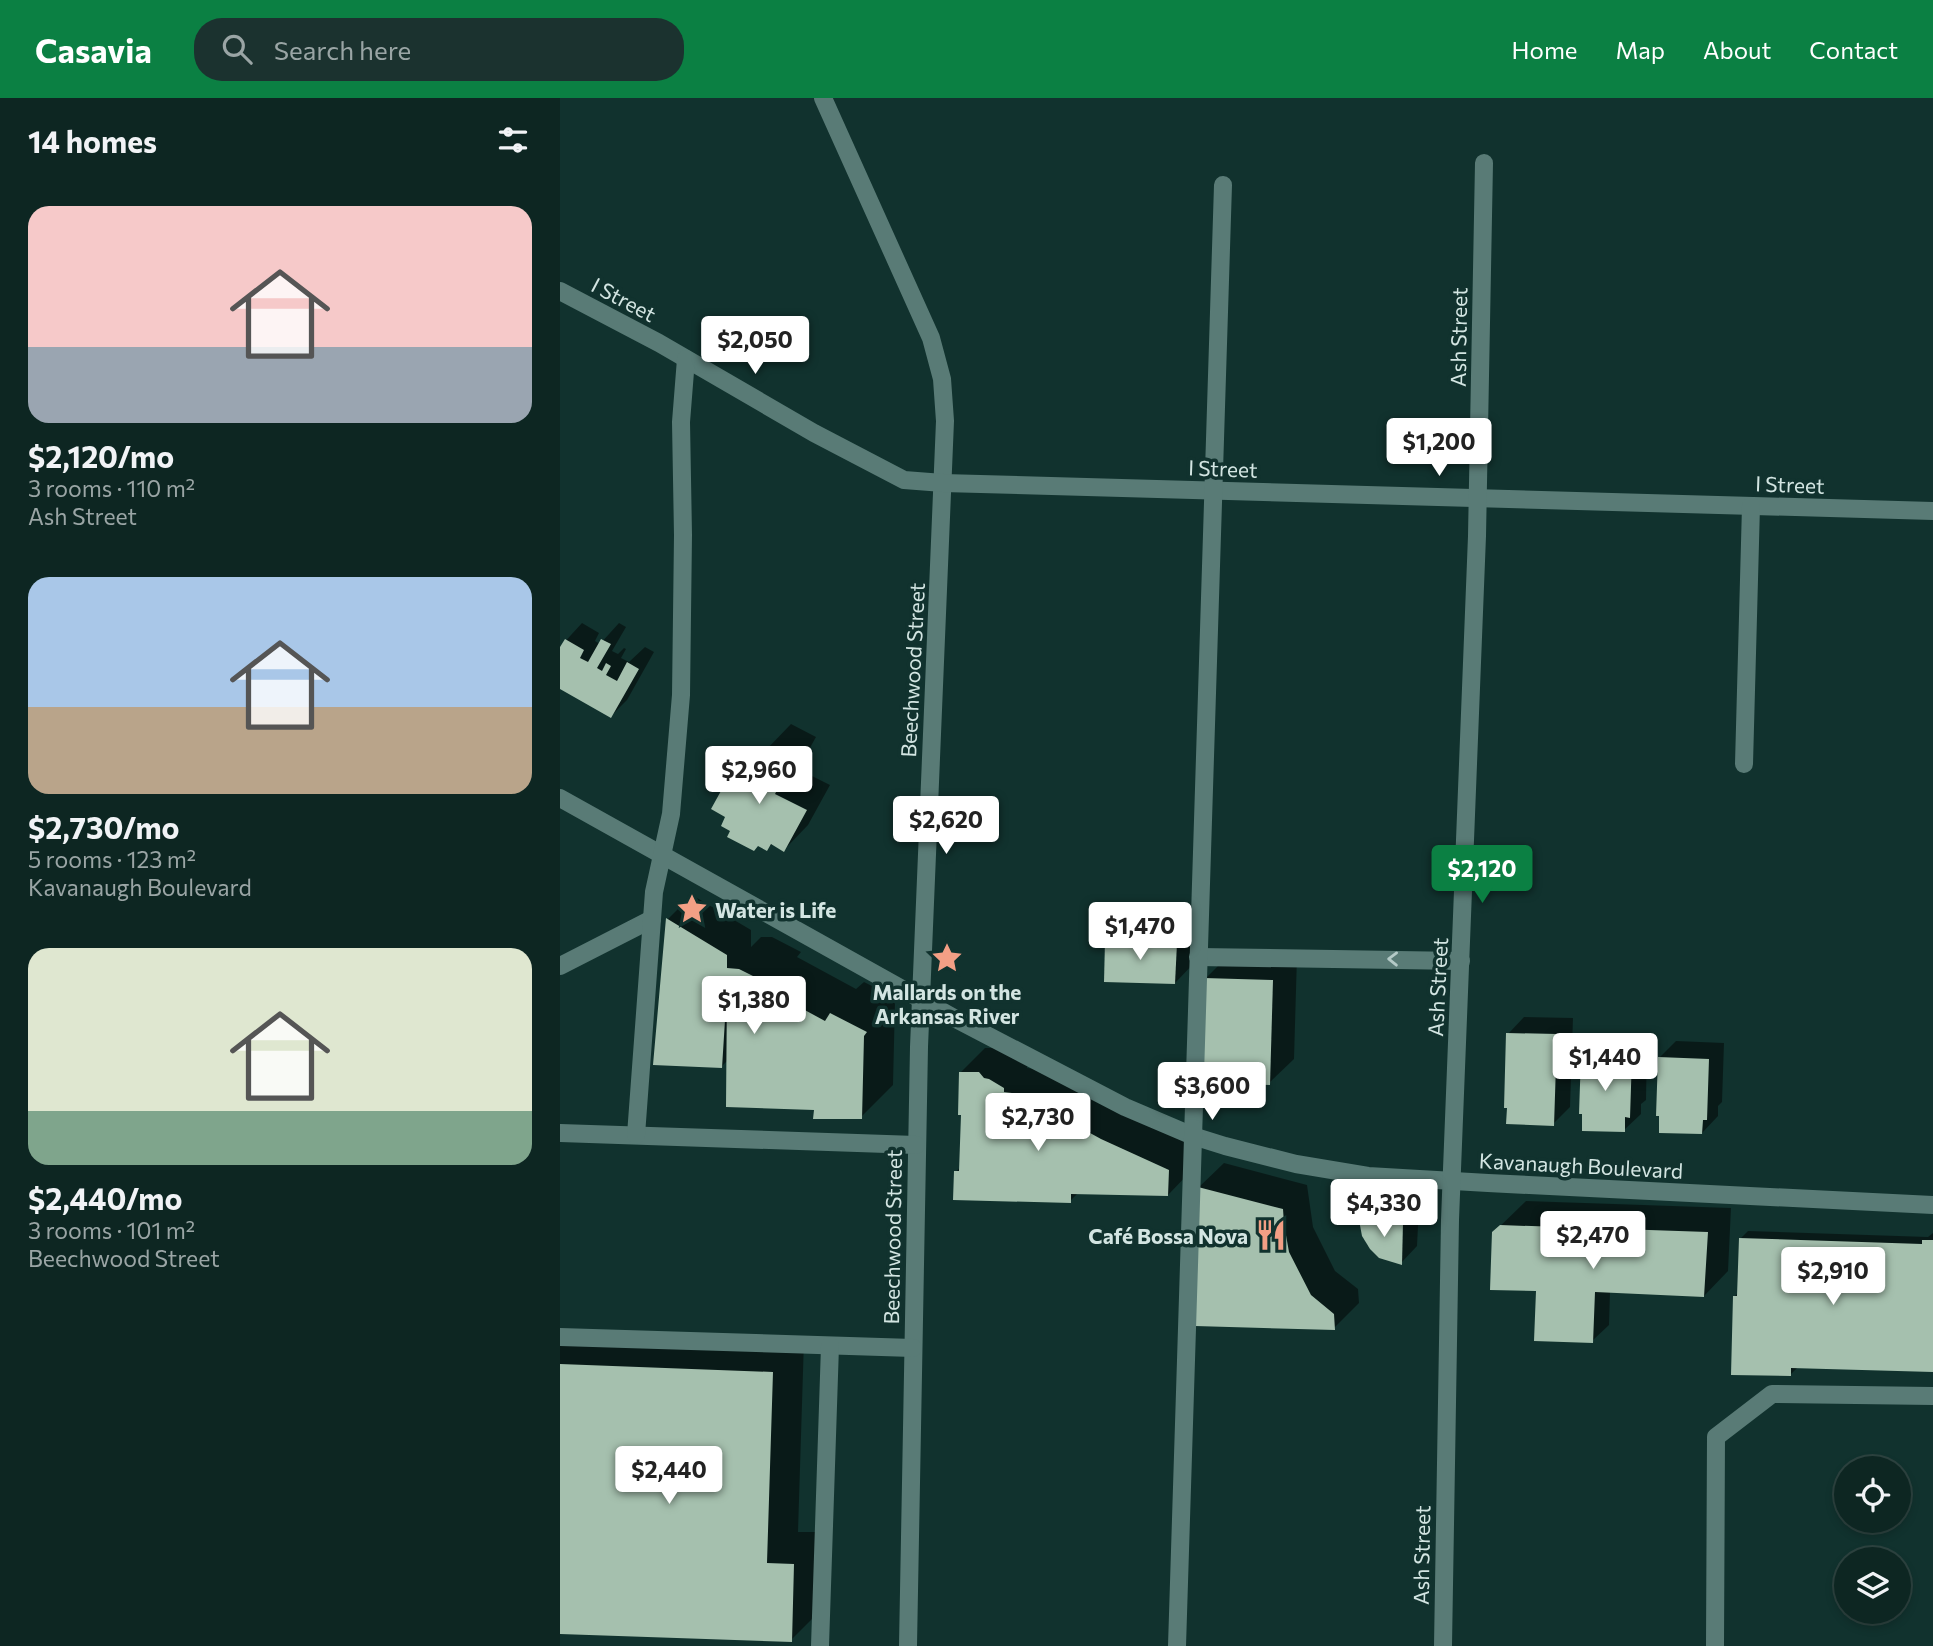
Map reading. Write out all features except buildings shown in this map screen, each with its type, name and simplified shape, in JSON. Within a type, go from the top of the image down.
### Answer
[{"type":"street","name":"Beechwood Street","points":[[823,98],[931,338],[942,379],[945,421],[920,998],[908,1646]]},
{"type":"street","name":"Ash Street","points":[[1443,1646],[1451,1181],[1478,499],[1483,163]]},
{"type":"street","points":[[1177,1646],[1223,186]]},
{"type":"street","name":"I Street","points":[[560,291],[904,480],[1933,511]]},
{"type":"street","points":[[636,1135],[654,892],[671,814],[681,695],[681,422],[686,359]]},
{"type":"street","points":[[1744,764],[1751,506]]},
{"type":"street","name":"Kavanaugh Boulevard","points":[[560,798],[956,1019],[1125,1107],[1193,1136],[1225,1146],[1296,1164],[1368,1176],[1933,1205]]},
{"type":"street","points":[[560,966],[652,919]]},
{"type":"street","points":[[1198,957],[1461,961]]},
{"type":"street","points":[[560,1133],[916,1145]]},
{"type":"street","points":[[560,1337],[913,1348]]},
{"type":"street","points":[[820,1646],[831,1346]]},
{"type":"street","points":[[1715,1646],[1716,1437],[1772,1394],[1933,1396]]},
{"type":"place","name":"Water is Life","points":[[692,909]]},
{"type":"place","name":"Mallards on the Arkansas River","points":[[947,958]]},
{"type":"place","name":"Café Bossa Nova","points":[[1271,1235]]}]
